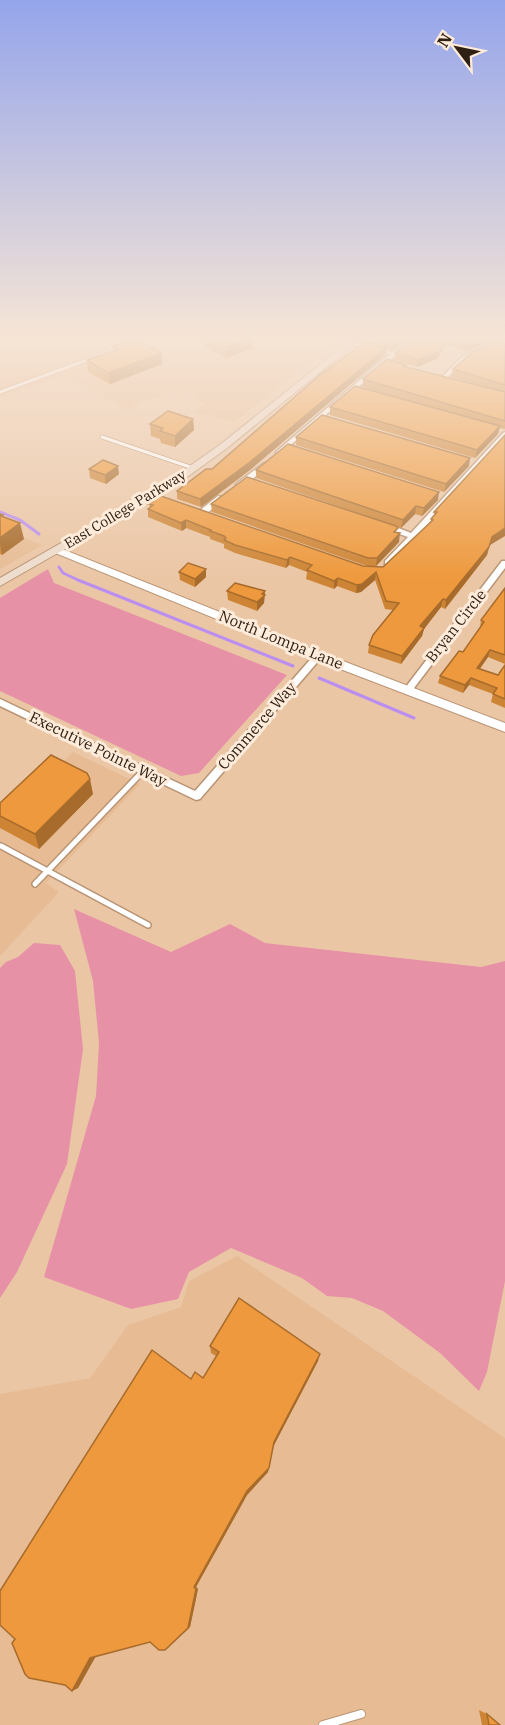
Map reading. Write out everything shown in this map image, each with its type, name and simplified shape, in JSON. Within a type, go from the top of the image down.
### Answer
[{"type":"main road","name":"East College Parkway","points":[[0,583],[152,496],[193,468],[255,418]]},
{"type":"street","points":[[234,489],[318,418]]},
{"type":"street","points":[[326,418],[331,420]]},
{"type":"street","points":[[383,570],[505,433],[494,429]]},
{"type":"street","points":[[286,447],[297,450]]},
{"type":"street","points":[[468,461],[477,464]]},
{"type":"street","points":[[247,480],[256,483]]},
{"type":"street","points":[[436,495],[447,498]]},
{"type":"street","points":[[152,496],[165,500]]},
{"type":"street","points":[[194,510],[206,514],[225,496]]},
{"type":"street","points":[[380,524],[413,536]]},
{"type":"street","name":"North Lompa Lane","points":[[57,549],[318,656],[505,728]]},
{"type":"street","name":"Bryan Circle","points":[[408,690],[505,563]]},
{"type":"street","name":"Commerce Way","points":[[196,796],[318,656]]},
{"type":"street","name":"Executive Pointe Way","points":[[0,702],[196,796]]},
{"type":"lane","points":[[102,437],[193,468]]},
{"type":"lane","points":[[35,884],[143,771]]},
{"type":"lane","points":[[1,846],[148,925]]},
{"type":"lane","points":[[322,1725],[361,1714]]},
{"type":"shaded area","points":[[220,418],[238,418],[234,422]]},
{"type":"shaded area","points":[[0,528],[42,545],[0,569]]},
{"type":"shaded area","points":[[48,569],[54,583],[287,675],[199,773],[181,776],[0,691],[0,598]]},
{"type":"shaded area","points":[[73,752],[140,784],[46,883],[59,892],[0,956],[0,823]]},
{"type":"shaded area","points":[[74,909],[171,952],[230,924],[265,943],[481,967],[505,961],[505,1281],[487,1372],[479,1391],[440,1353],[383,1311],[352,1298],[327,1296],[302,1278],[231,1248],[189,1272],[178,1299],[131,1309],[44,1277],[96,1096],[99,1043],[93,981]]},
{"type":"shaded area","points":[[34,943],[60,945],[75,971],[83,1049],[67,1164],[17,1272],[0,1298],[0,968],[6,962],[18,957]]},
{"type":"shaded area","points":[[237,1256],[505,1438],[505,1725],[0,1725],[0,1394],[90,1378],[128,1325],[181,1307],[189,1281]]},
{"type":"building","points":[[158,418],[193,419],[175,436],[160,431],[163,428],[150,424]]},
{"type":"building","points":[[270,418],[302,418],[250,462],[200,499],[177,491],[206,469],[212,469]]},
{"type":"building","points":[[318,418],[334,418],[470,458],[446,484],[296,437]]},
{"type":"building","points":[[369,418],[473,418],[500,426],[477,450]]},
{"type":"building","points":[[505,435],[505,528],[492,537],[489,547],[446,600],[443,599],[420,626],[424,628],[402,656],[369,645],[373,635],[399,603],[386,601],[376,572],[362,584],[357,585],[338,578],[334,581],[307,570],[312,565],[290,557],[287,560],[235,545],[224,540],[226,538],[224,536],[211,530],[186,520],[181,523],[148,509],[153,505],[149,504],[161,496],[363,566],[383,567],[433,520],[431,519],[437,512],[434,512]]},
{"type":"building","points":[[288,444],[439,492],[424,508],[416,506],[403,520],[256,470]]},
{"type":"building","points":[[103,460],[118,466],[105,475],[89,469]]},
{"type":"building","points":[[247,477],[396,526],[398,528],[394,532],[400,533],[377,558],[368,558],[211,504]]},
{"type":"building","points":[[0,514],[20,523],[0,538]]},
{"type":"building","points":[[188,563],[206,569],[195,579],[179,572]]},
{"type":"building","points":[[235,583],[265,591],[262,594],[265,595],[257,602],[227,591]]},
{"type":"building","points":[[505,588],[505,655],[490,650],[477,668],[498,675],[505,665],[505,699],[493,694],[497,688],[471,678],[465,685],[440,676],[459,651],[463,652],[484,622],[481,620]]},
{"type":"building","points":[[51,755],[87,773],[90,779],[35,834],[0,816],[0,803]]},
{"type":"building","points":[[239,1298],[320,1354],[274,1442],[269,1468],[247,1491],[194,1587],[196,1589],[188,1628],[165,1650],[159,1650],[150,1642],[90,1658],[72,1691],[65,1685],[29,1678],[25,1674],[12,1643],[15,1639],[0,1625],[0,1591],[152,1350],[191,1379],[195,1372],[203,1378],[219,1352],[210,1346]]},
{"type":"building","points":[[487,1714],[500,1725],[489,1725]]},
{"type":"waterway","points":[[0,512],[20,520],[39,534]]},
{"type":"waterway","points":[[59,567],[63,573],[78,580],[293,666]]},
{"type":"waterway","points":[[319,678],[414,718]]}]
